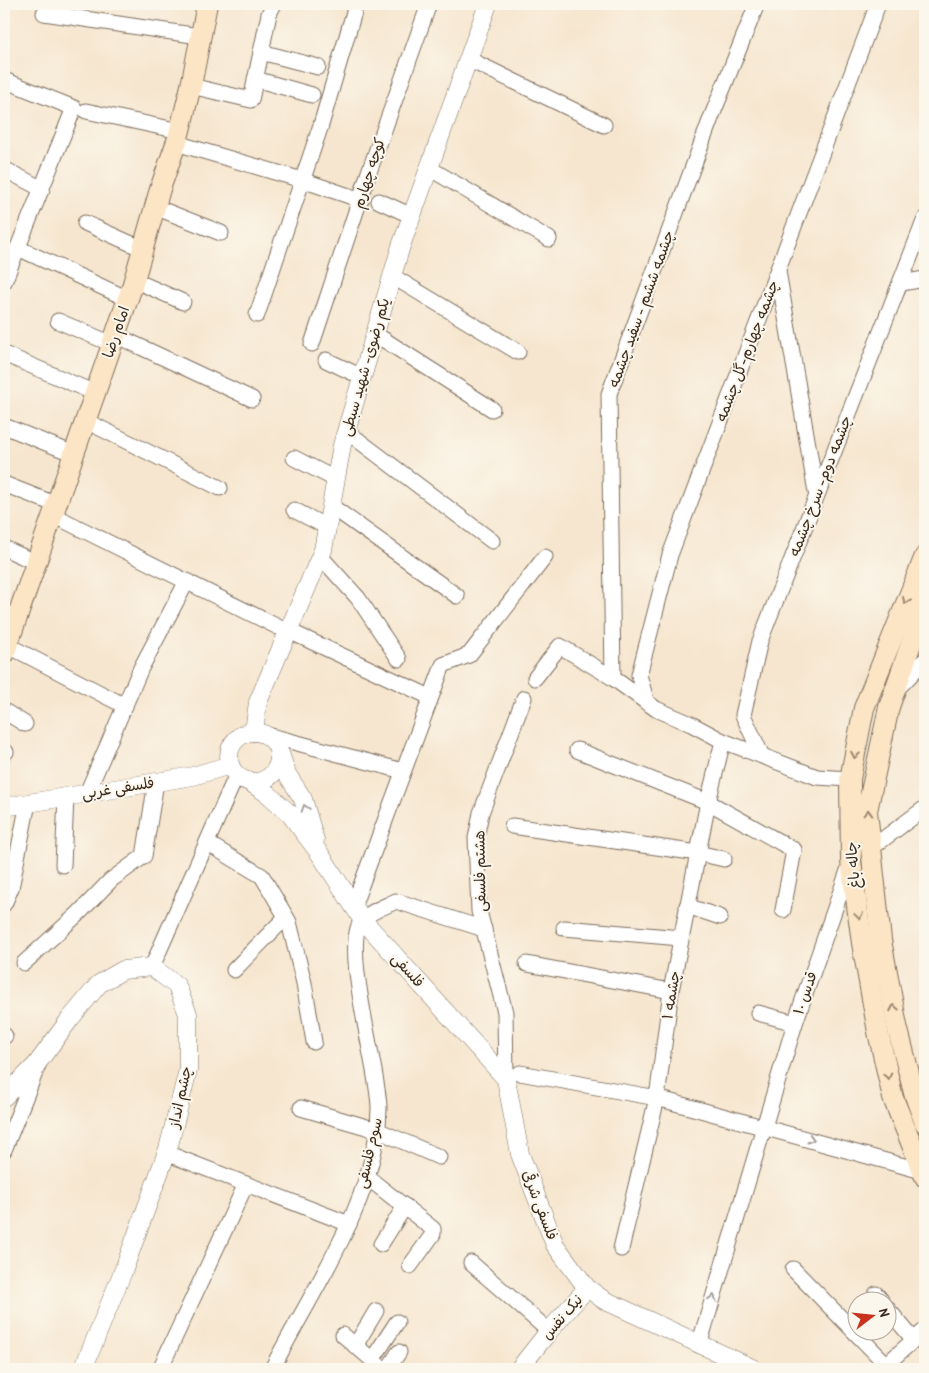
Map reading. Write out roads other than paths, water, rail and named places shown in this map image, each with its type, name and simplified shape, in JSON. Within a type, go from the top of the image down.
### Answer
[{"type":"main road","name":"امام رضا","points":[[7,640],[55,510],[131,290],[178,137],[191,86],[199,36],[207,4]]},
{"type":"main road","name":"چاله باغ","points":[[924,1172],[893,1098],[862,943],[851,861],[850,779],[864,708],[925,556]]},
{"type":"main road","name":"چاله باغ","points":[[925,604],[894,692],[880,743],[867,811],[881,940],[897,1026],[914,1093],[925,1122]]},
{"type":"street","points":[[191,86],[251,100],[274,4]]},
{"type":"street","name":"کوچه چهارم","points":[[312,344],[377,148],[429,4]]},
{"type":"street","name":"یکم رضوی- شهید سبطی","points":[[260,733],[258,702],[283,628],[320,556],[346,431],[392,276],[488,4]]},
{"type":"street","name":"چشمه ششم - سفید چشمه","points":[[613,678],[610,394],[711,118],[757,4]]},
{"type":"street","name":"چشمه چهارم-گل چشمه","points":[[647,703],[639,674],[670,555],[878,4]]},
{"type":"street","points":[[257,315],[302,180],[354,12]]},
{"type":"street","points":[[44,13],[199,36]]},
{"type":"street","points":[[261,52],[318,67]]},
{"type":"street","points":[[468,59],[604,126]]},
{"type":"street","points":[[255,79],[312,95]]},
{"type":"street","points":[[4,80],[80,110],[178,137],[361,200]]},
{"type":"street","points":[[6,273],[42,189],[80,110]]},
{"type":"street","points":[[429,168],[549,240]]},
{"type":"street","points":[[4,169],[42,189]]},
{"type":"street","points":[[379,201],[412,216]]},
{"type":"street","points":[[155,207],[221,233]]},
{"type":"street","name":"چشمه دوم- سرخ چشمه","points":[[762,756],[743,715],[760,641],[925,219]]},
{"type":"street","points":[[85,223],[143,249]]},
{"type":"street","points":[[18,248],[131,290],[183,302]]},
{"type":"street","points":[[778,270],[816,494]]},
{"type":"street","points":[[392,276],[518,352]]},
{"type":"street","points":[[900,283],[925,279]]},
{"type":"street","points":[[58,321],[114,340],[252,399]]},
{"type":"street","points":[[375,334],[492,409]]},
{"type":"street","points":[[4,354],[95,393]]},
{"type":"street","points":[[326,360],[362,377]]},
{"type":"street","points":[[86,421],[220,488]]},
{"type":"street","points":[[4,426],[74,454]]},
{"type":"street","points":[[346,431],[492,540]]},
{"type":"street","points":[[294,458],[335,479]]},
{"type":"street","points":[[4,484],[187,581],[430,697]]},
{"type":"street","points":[[331,506],[457,596]]},
{"type":"street","points":[[294,510],[327,527]]},
{"type":"street","points":[[4,548],[36,563]]},
{"type":"street","points":[[320,556],[358,598],[399,659]]},
{"type":"street","name":"سوم فلسفی","points":[[272,1369],[349,1224],[366,1176],[377,1130],[379,1107],[362,1014],[355,932],[358,913],[404,772],[443,665],[469,655],[545,557]]},
{"type":"street","points":[[86,793],[141,668],[187,581]]},
{"type":"street","points":[[7,640],[124,706]]},
{"type":"street","points":[[535,678],[560,646],[613,678],[647,703],[722,741],[817,777],[850,779]]},
{"type":"street","points":[[894,692],[925,660]]},
{"type":"street","name":"هشتم فلسفی","points":[[513,1076],[505,1012],[479,910],[476,838],[487,797],[524,698]]},
{"type":"street","points":[[4,711],[25,724]]},
{"type":"street","points":[[260,733],[278,749],[288,774],[302,799],[320,854]]},
{"type":"street","points":[[320,854],[290,814],[268,794],[239,773],[229,754],[233,744],[242,735],[260,733],[404,772]]},
{"type":"street","name":"چشمه ۱","points":[[621,1249],[657,1098],[671,991],[708,802],[722,741]]},
{"type":"street","points":[[239,773],[262,781],[272,775],[278,766],[278,749]]},
{"type":"street","points":[[577,750],[708,802],[794,850],[783,910]]},
{"type":"street","points":[[4,1097],[41,1058],[98,984],[123,970],[152,967],[239,773]]},
{"type":"street","name":"فلسفی غربی","points":[[4,806],[193,776],[239,773]]},
{"type":"street","points":[[24,963],[80,913],[111,880],[144,856],[156,782]]},
{"type":"street","points":[[63,865],[66,797]]},
{"type":"street","points":[[4,904],[11,888],[28,803]]},
{"type":"street","points":[[870,849],[925,808]]},
{"type":"street","points":[[512,826],[698,853],[724,859]]},
{"type":"street","points":[[206,843],[262,876],[289,922],[304,983],[314,1042]]},
{"type":"street","name":"فلسفی","points":[[320,854],[358,913],[513,1076]]},
{"type":"street","name":"قدس ۱۰","points":[[699,1345],[795,1023],[851,861]]},
{"type":"street","points":[[358,913],[396,901],[484,929]]},
{"type":"street","points":[[687,906],[720,917]]},
{"type":"street","points":[[234,970],[286,917]]},
{"type":"street","points":[[564,928],[681,938]]},
{"type":"street","points":[[528,964],[671,991]]},
{"type":"street","name":"چشم انداز","points":[[84,1369],[124,1269],[166,1153],[188,1070],[188,1014],[176,986],[152,967]]},
{"type":"street","points":[[758,1013],[795,1023]]},
{"type":"street","points":[[4,1150],[41,1058]]},
{"type":"street","points":[[513,1076],[657,1098],[764,1126],[924,1172]]},
{"type":"street","name":"فلسفی شرقی","points":[[513,1076],[520,1154],[555,1245],[587,1288],[604,1300],[754,1369]]},
{"type":"street","points":[[301,1108],[377,1130],[439,1157]]},
{"type":"street","points":[[166,1153],[349,1224]]},
{"type":"street","points":[[366,1176],[433,1230],[433,1234],[410,1266]]},
{"type":"street","points":[[160,1369],[246,1184]]},
{"type":"street","points":[[381,1244],[405,1206]]},
{"type":"street","points":[[471,1263],[548,1331]]},
{"type":"street","points":[[793,1269],[886,1367],[920,1335],[896,1315]]},
{"type":"street","name":"نیک نفس","points":[[520,1369],[548,1331],[587,1288]]},
{"type":"street","points":[[355,1346],[376,1311]]},
{"type":"street","points":[[343,1335],[377,1365],[397,1322]]},
{"type":"street","points":[[388,1369],[399,1352]]}]
